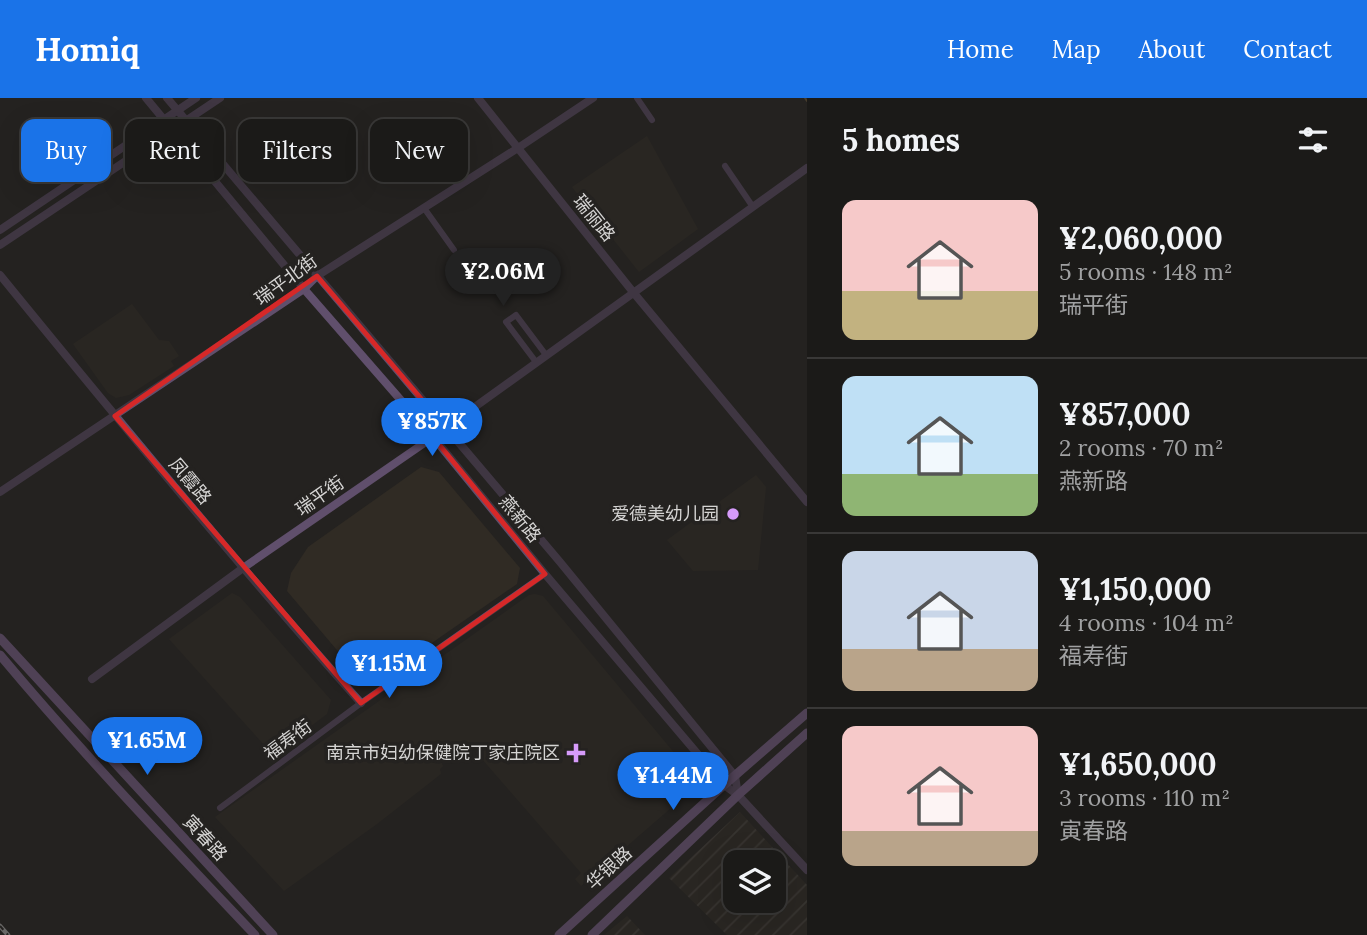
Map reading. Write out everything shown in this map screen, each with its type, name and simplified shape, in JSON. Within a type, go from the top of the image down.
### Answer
[{"type":"main road","name":"寅春路","points":[[0,638],[272,935]]},
{"type":"main road","name":"寅春路","points":[[0,655],[128,800],[255,935]]},
{"type":"main road","name":"华银路","points":[[559,935],[807,713]]},
{"type":"main road","name":"华银路","points":[[592,935],[807,733]]},
{"type":"street","name":"燕新路","points":[[146,98],[164,119]]},
{"type":"street","name":"燕新路","points":[[167,98],[184,119]]},
{"type":"street","points":[[164,119],[195,98]]},
{"type":"street","points":[[189,119],[220,98]]},
{"type":"street","name":"瑞丽路","points":[[478,98],[633,292],[807,502]]},
{"type":"street","name":"瑞平北街","points":[[0,492],[304,289],[317,276],[593,98]]},
{"type":"street","points":[[637,98],[652,120]]},
{"type":"street","points":[[0,230],[125,145]]},
{"type":"street","points":[[0,245],[125,162]]},
{"type":"street","name":"燕新路","points":[[224,166],[559,562],[735,776]]},
{"type":"street","points":[[725,166],[753,207]]},
{"type":"street","name":"瑞平街","points":[[92,679],[243,568],[446,428],[807,168]]},
{"type":"street","name":"燕新路","points":[[216,182],[724,785],[738,795],[807,870]]},
{"type":"street","points":[[424,208],[454,250]]},
{"type":"street","name":"凤霞路","points":[[0,275],[243,568],[361,703]]},
{"type":"street","points":[[537,362],[506,322],[516,315],[546,355]]},
{"type":"street","name":"福寿街","points":[[220,808],[361,703],[545,574]]},
{"type":"street","points":[[735,776],[738,795]]},
{"type":"highlighted area","points":[[317,276],[446,428],[433,437],[545,574],[361,703],[115,416]]},
{"type":"shaded area","points":[[647,136],[698,229],[639,272],[572,187]]},
{"type":"shaded area","points":[[132,304],[159,340],[169,341],[179,356],[171,361],[174,366],[129,395],[116,398],[108,393],[73,344]]},
{"type":"shaded area","points":[[421,467],[439,472],[520,568],[517,584],[377,681],[363,681],[287,591],[291,573],[308,547]]},
{"type":"shaded area","name":"爱德美幼儿园","points":[[756,475],[766,487],[758,570],[693,571],[667,540]]},
{"type":"shaded area","points":[[232,593],[240,597],[331,700],[327,714],[273,755],[169,639]]},
{"type":"shaded area","name":"南京市妇幼保健院丁家庄院区","points":[[529,595],[543,596],[697,780],[695,793],[686,795],[581,886],[575,879],[581,873],[468,743],[441,762],[441,774],[284,891],[215,817]]},
{"type":"shaded area","points":[[740,812],[775,850],[723,850],[723,913],[786,913],[786,862],[807,885],[807,935],[727,935],[669,878]]},
{"type":"shaded area","points":[[627,916],[645,935],[604,935]]},
{"type":"railway","points":[[0,926],[8,935]]},
{"type":"place","name":"爱德美幼儿园","points":[[733,514]]},
{"type":"place","name":"南京市妇幼保健院丁家庄院区","points":[[576,753]]}]
